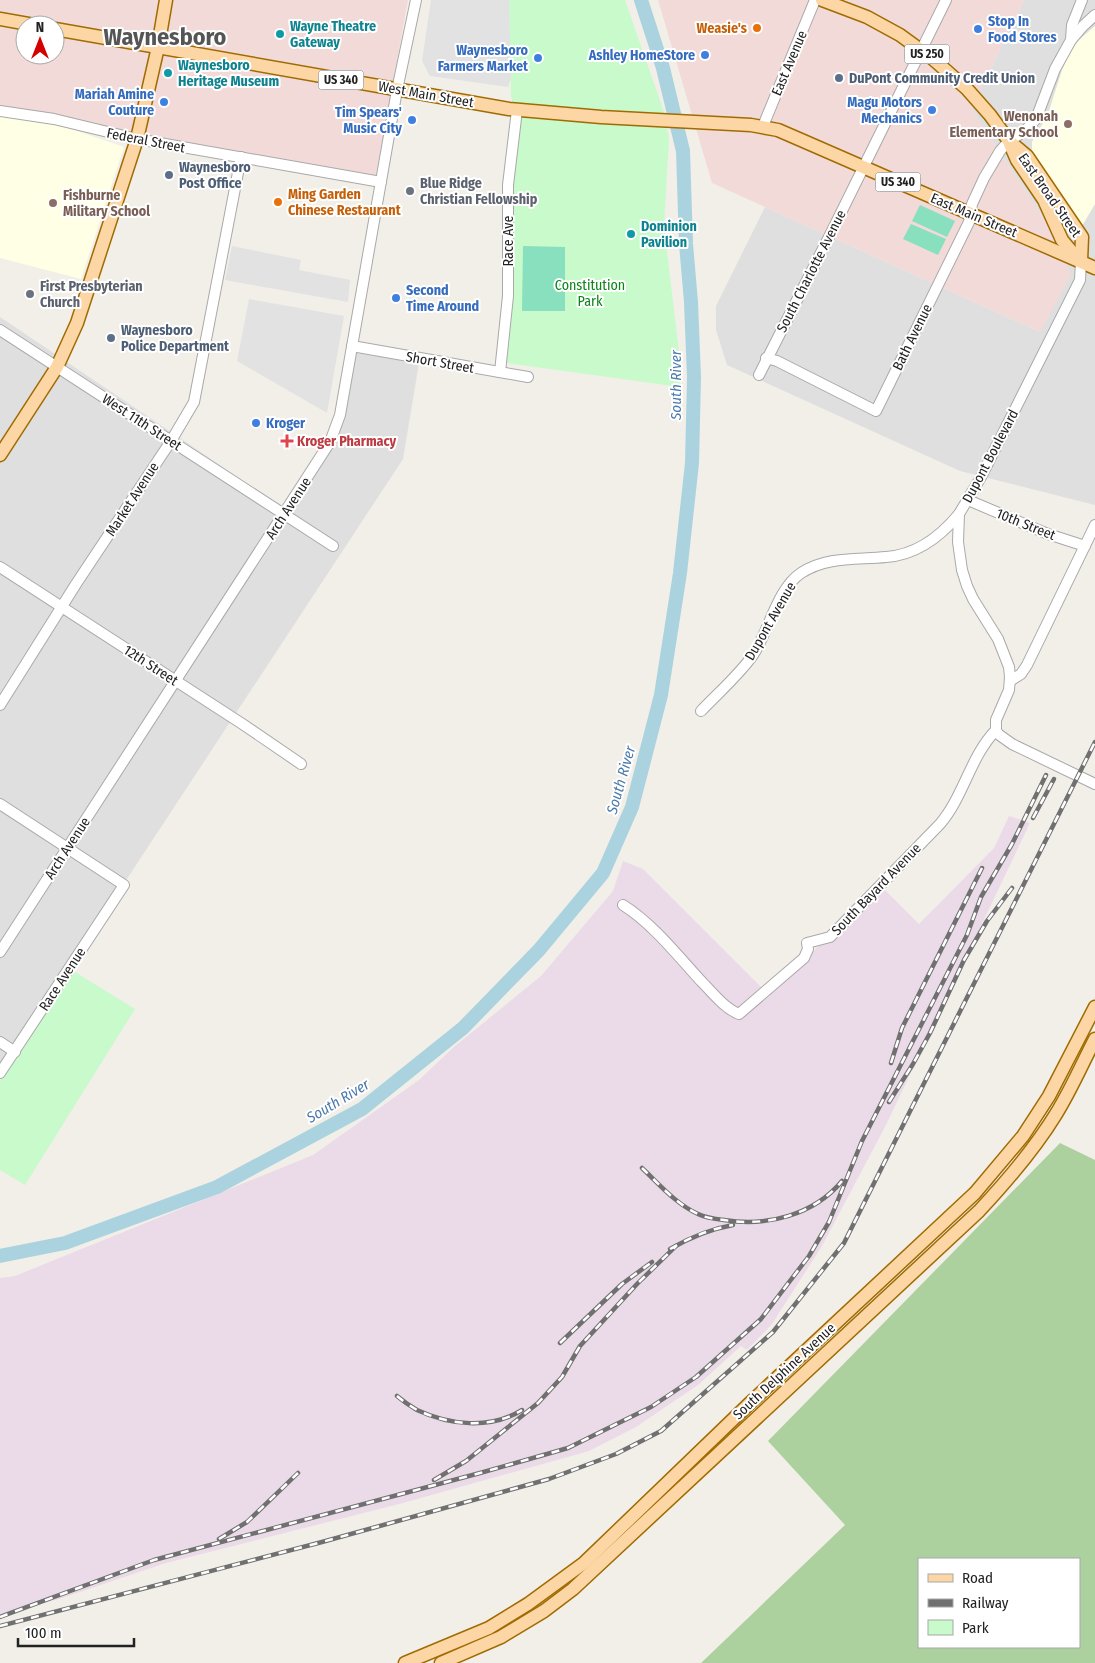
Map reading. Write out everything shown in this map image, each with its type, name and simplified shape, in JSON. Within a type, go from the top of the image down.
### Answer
[{"type":"main road","points":[[0,455],[56,367],[77,323],[137,139],[158,47],[166,0]]},
{"type":"main road","name":"East Broad Street","points":[[822,0],[866,17],[921,49],[967,89],[990,115],[1009,141],[1027,156],[1082,236],[1081,262]]},
{"type":"main road","points":[[0,19],[15,22]]},
{"type":"main road","name":"West Main Street","points":[[65,30],[517,110],[710,122]]},
{"type":"main road","name":"East Main Street","points":[[710,122],[763,126],[778,130],[1095,268]]},
{"type":"main road","name":"East Broad Street","points":[[1009,141],[1016,160],[1044,200],[1062,240],[1081,262]]},
{"type":"main road","name":"South Delphine Avenue","points":[[405,1663],[489,1628],[528,1604],[584,1563],[756,1397],[975,1193],[1023,1136],[1049,1096],[1095,1007]]},
{"type":"main road","name":"South Delphine Avenue","points":[[441,1663],[501,1636],[544,1611],[573,1589],[979,1211],[1020,1165],[1040,1138],[1057,1113],[1094,1044]]},
{"type":"street","name":"Arch Avenue","points":[[0,952],[330,442],[336,428],[352,346],[397,90],[416,0]]},
{"type":"street","name":"East Avenue","points":[[763,126],[815,0]]},
{"type":"street","name":"South Charlotte Avenue","points":[[759,375],[946,0]]},
{"type":"street","points":[[1071,40],[1072,25],[1082,0]]},
{"type":"street","points":[[1071,40],[1095,15]]},
{"type":"street","name":"Bath Avenue","points":[[766,358],[776,361],[876,411],[969,222],[972,204],[989,168],[1009,141],[1025,131],[1036,118],[1055,69],[1071,40]]},
{"type":"street","name":"Federal Street","points":[[0,110],[54,119],[137,139],[381,182]]},
{"type":"street","name":"Race Ave","points":[[500,372],[508,296],[508,185],[517,110]]},
{"type":"street","name":"Market Avenue","points":[[0,705],[190,410],[196,393],[241,157]]},
{"type":"street","name":"Dupont Boulevard","points":[[1010,682],[1009,667],[1004,653],[995,633],[973,599],[962,570],[958,542],[959,514],[968,500],[1080,280],[1081,262]]},
{"type":"street","name":"West 11th Street","points":[[0,330],[333,546]]},
{"type":"street","name":"Short Street","points":[[352,346],[528,377]]},
{"type":"street","name":"10th Street","points":[[968,500],[1048,534],[1085,546]]},
{"type":"street","name":"Dupont Avenue","points":[[701,711],[753,655],[785,592],[798,575],[817,565],[828,562],[904,554],[921,547],[939,535],[959,514]]},
{"type":"street","name":"South Bayard Avenue","points":[[623,905],[657,934],[713,994],[739,1014],[804,958],[808,949],[807,943],[830,937],[940,824],[949,812],[980,749],[996,730],[996,720],[1006,698],[1010,682],[1021,674],[1027,666],[1095,525]]},
{"type":"street","name":"12th Street","points":[[0,567],[301,764]]},
{"type":"street","points":[[996,730],[998,734],[1012,744],[1095,784]]},
{"type":"street","points":[[0,804],[67,848]]},
{"type":"street","name":"Race Avenue","points":[[0,1074],[124,885],[67,848]]},
{"type":"street","points":[[1080,1039],[1094,1044]]},
{"type":"street","points":[[0,1042],[15,1052]]},
{"type":"shaded area","points":[[0,0],[408,0],[376,176],[161,139],[0,105]]},
{"type":"shaded area","points":[[431,0],[509,0],[511,78],[508,87],[430,76],[422,61]]},
{"type":"shaded area","points":[[658,0],[1024,0],[971,109],[1052,231],[1071,275],[1040,332],[712,183]]},
{"type":"shaded area","points":[[1024,0],[1095,0],[1095,505],[960,471],[727,365],[716,330],[716,306],[765,207],[1040,332],[1052,231],[971,109]]},
{"type":"shaded area","name":"Wenonah Elementary School","points":[[1095,26],[1095,204],[1082,226],[1034,157],[1032,142],[1048,114],[1062,70],[1073,45]]},
{"type":"shaded area","name":"Fishburne Military School","points":[[0,116],[62,126],[124,147],[81,279],[0,258]]},
{"type":"shaded area","points":[[232,246],[301,260],[299,270],[350,280],[348,302],[225,280]]},
{"type":"shaded area","points":[[249,299],[344,316],[327,413],[237,361]]},
{"type":"shaded area","points":[[0,317],[290,512],[338,434],[356,353],[419,363],[403,459],[0,1072]]},
{"type":"shaded area","points":[[1009,816],[1030,823],[886,1125],[822,1246],[772,1324],[747,1350],[741,1346],[698,1385],[636,1427],[589,1451],[403,1503],[166,1563],[59,1599],[0,1614],[0,1278],[15,1276],[313,1155],[419,1080],[455,1046],[541,976],[613,891],[623,861],[643,869],[769,995],[880,885],[919,924],[994,848]]},
{"type":"green space","name":"Constitution Park","points":[[509,0],[625,0],[663,109],[669,138],[664,226],[679,352],[680,387],[506,363],[515,118],[511,96]]},
{"type":"green space","points":[[920,205],[955,221],[947,237],[912,221]]},
{"type":"green space","points":[[911,224],[946,239],[938,255],[903,239]]},
{"type":"green space","points":[[523,246],[565,247],[565,311],[522,311]]},
{"type":"green space","points":[[70,969],[135,1009],[25,1185],[0,1170],[0,1081]]},
{"type":"green space","points":[[1060,1143],[1095,1160],[1095,1663],[701,1663],[845,1525],[768,1441]]},
{"type":"waterway","name":"South River","points":[[0,1256],[65,1243],[217,1187],[362,1109],[463,1028],[539,950],[603,873],[632,807],[661,695],[680,573],[692,463],[694,377],[691,302],[686,244],[683,151],[663,68],[641,0]]},
{"type":"railway","points":[[0,1626],[322,1542],[549,1479],[616,1454],[661,1431],[773,1332],[844,1243],[1095,742]]},
{"type":"railway","points":[[0,1617],[154,1560],[568,1448],[651,1407],[696,1377],[761,1319],[809,1256],[829,1222],[862,1141],[967,935],[981,897],[1012,844],[1046,775]]},
{"type":"railway","points":[[1033,818],[1054,779]]},
{"type":"railway","points":[[891,1063],[902,1028],[982,868]]},
{"type":"railway","points":[[889,1102],[930,1033],[964,960],[987,921],[1012,888]]},
{"type":"railway","points":[[642,1168],[668,1193],[690,1210],[707,1217],[740,1222],[773,1220],[804,1210],[831,1193],[842,1181]]},
{"type":"railway","points":[[670,1249],[701,1234],[733,1225]]},
{"type":"railway","points":[[434,1480],[466,1461],[538,1403],[562,1377],[580,1346],[637,1284],[676,1246]]},
{"type":"railway","points":[[560,1343],[622,1284],[652,1262]]},
{"type":"railway","points":[[397,1396],[417,1410],[456,1422],[483,1423],[497,1421],[522,1410]]},
{"type":"railway","points":[[219,1539],[247,1522],[298,1473]]},
{"type":"place","name":"Weasie's","points":[[757,28]]},
{"type":"place","name":"Stop In Food Stores","points":[[978,29]]},
{"type":"place","name":"Wayne Theatre Gateway","points":[[280,34]]},
{"type":"place","name":"Ashley HomeStore","points":[[705,55]]},
{"type":"place","name":"Waynesboro Farmers Market","points":[[538,58]]},
{"type":"place","name":"Waynesboro Heritage Museum","points":[[168,73]]},
{"type":"place","name":"DuPont Community Credit Union","points":[[839,78]]},
{"type":"place","name":"Mariah Amine Couture","points":[[164,102]]},
{"type":"place","name":"Magu Motors Mechanics","points":[[932,110]]},
{"type":"place","name":"Tim Spears' Music City","points":[[412,120]]},
{"type":"place","name":"Wenonah Elementary School","points":[[1068,124]]},
{"type":"place","name":"Waynesboro Post Office","points":[[169,175]]},
{"type":"place","name":"Blue Ridge Christian Fellowship","points":[[410,191]]},
{"type":"place","name":"Ming Garden Chinese Restaurant","points":[[278,202]]},
{"type":"place","name":"Fishburne Military School","points":[[53,203]]},
{"type":"place","name":"Dominion Pavilion","points":[[631,234]]},
{"type":"place","name":"First Presbyterian Church","points":[[30,294]]},
{"type":"place","name":"Second Time Around","points":[[396,298]]},
{"type":"place","name":"Waynesboro Police Department","points":[[111,338]]},
{"type":"place","name":"Kroger","points":[[256,423]]},
{"type":"place","name":"Kroger Pharmacy","points":[[287,441]]},
{"type":"district","name":"Waynesboro","points":[[165,37]]}]
